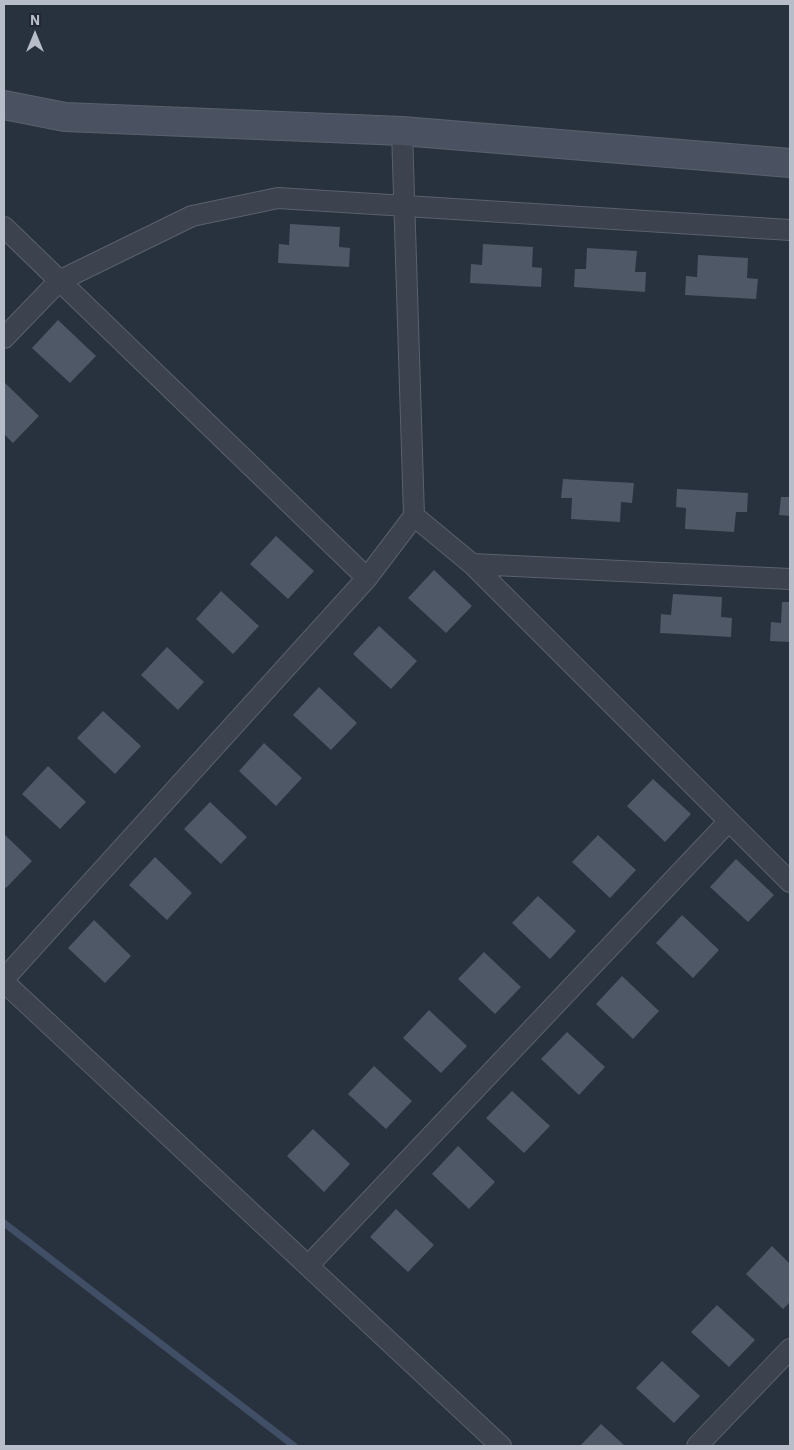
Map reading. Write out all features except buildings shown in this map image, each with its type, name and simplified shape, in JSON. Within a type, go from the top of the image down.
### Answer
[{"type":"street","points":[[4,105],[65,117],[402,131],[790,163]]},
{"type":"street","points":[[402,131],[414,516],[367,578],[4,981],[502,1446]]},
{"type":"street","points":[[4,338],[59,282],[192,216],[278,198],[790,230]]},
{"type":"street","points":[[4,226],[59,282],[367,578]]},
{"type":"street","points":[[414,516],[472,564],[790,882]]},
{"type":"street","points":[[472,564],[790,579]]},
{"type":"street","points":[[308,1266],[729,822]]},
{"type":"street","points":[[697,1446],[790,1349]]},
{"type":"waterway","points":[[4,1223],[294,1446]]}]
